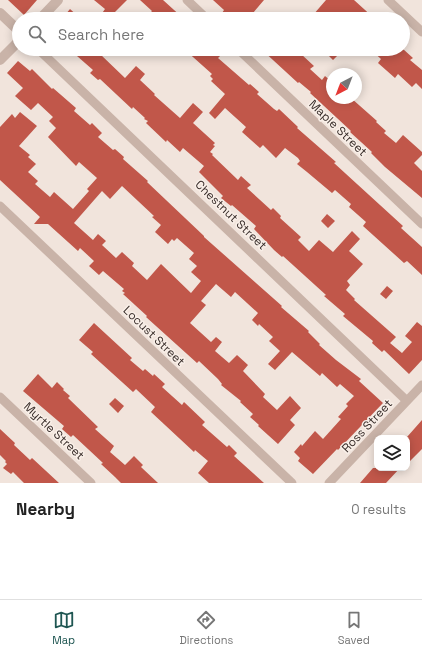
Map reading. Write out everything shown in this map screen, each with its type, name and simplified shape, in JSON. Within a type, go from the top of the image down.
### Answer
[{"type":"street","points":[[47,12],[58,0]]},
{"type":"street","points":[[187,0],[200,12]]},
{"type":"street","points":[[388,0],[401,12]]},
{"type":"street","points":[[0,13],[12,24]]},
{"type":"street","points":[[410,21],[422,32]]},
{"type":"street","points":[[0,60],[12,48]]},
{"type":"street","name":"Chestnut Street","points":[[45,56],[408,401]]},
{"type":"street","name":"Maple Street","points":[[245,56],[422,224]]},
{"type":"street","name":"Locust Street","points":[[0,206],[292,483]]},
{"type":"street","name":"Ross Street","points":[[330,483],[422,385]]},
{"type":"street","name":"Myrtle Street","points":[[0,397],[91,483]]},
{"type":"building","points":[[8,0],[37,0],[27,12],[21,12]]},
{"type":"building","points":[[94,0],[127,0],[115,12],[103,12],[105,9]]},
{"type":"building","points":[[140,0],[163,0],[176,12],[151,12],[152,11]]},
{"type":"building","points":[[213,0],[264,0],[254,12],[223,12],[224,10]]},
{"type":"building","points":[[326,0],[354,0],[367,12],[316,12]]},
{"type":"building","points":[[410,55],[413,58],[410,60],[422,70],[422,89],[416,83],[412,87],[398,74],[395,78],[378,63],[381,59],[378,56]]},
{"type":"building","points":[[77,56],[102,56],[125,78],[136,66],[145,74],[140,80],[155,94],[154,95],[180,118],[193,103],[203,112],[193,123],[215,143],[213,145],[215,146],[210,152],[213,154],[212,155],[238,180],[241,176],[251,185],[247,188],[271,210],[273,208],[281,216],[280,218],[301,237],[298,240],[309,251],[319,240],[333,252],[352,231],[360,239],[349,251],[363,264],[347,281],[350,285],[346,290],[355,299],[354,300],[396,337],[390,343],[402,353],[412,342],[405,336],[417,322],[422,326],[422,360],[409,374],[384,350],[382,352],[372,343],[373,341],[343,316],[345,314],[324,296],[326,295],[283,256],[282,257],[274,250],[254,229],[256,226],[232,205],[231,206],[221,198],[223,196],[199,172],[204,166],[183,148],[180,152],[167,140],[166,142],[146,123],[148,121],[144,119],[145,118],[133,107],[132,109],[100,79],[98,80],[90,73],[93,70]]},
{"type":"building","points":[[192,56],[220,56],[218,58],[259,92],[257,94],[274,109],[277,111],[279,109],[298,127],[297,128],[336,162],[334,163],[403,226],[401,228],[422,247],[422,275],[407,261],[404,263],[363,226],[366,222],[349,207],[351,204],[335,190],[332,193],[297,164],[300,161],[298,158],[285,148],[276,158],[263,145],[260,148],[242,132],[246,127],[225,108],[215,119],[209,113],[225,94],[211,81],[213,79],[210,76],[212,74]]},
{"type":"building","points":[[269,56],[303,56],[314,66],[310,69],[322,80],[325,76],[326,77],[326,104],[358,104],[377,121],[376,122],[386,131],[384,133],[396,143],[403,135],[422,152],[422,155],[414,163],[422,171],[422,198],[385,167],[371,153],[372,152],[350,132],[351,131],[299,82],[298,83]]},
{"type":"building","points":[[329,56],[337,56],[333,60]]},
{"type":"building","points":[[18,61],[30,71],[32,69],[52,89],[53,88],[76,108],[74,111],[90,125],[92,123],[102,133],[98,137],[124,157],[123,159],[148,181],[147,182],[204,237],[309,331],[308,332],[320,344],[319,345],[361,379],[359,381],[383,403],[313,474],[298,461],[300,458],[294,452],[301,444],[302,446],[315,431],[323,439],[341,419],[338,417],[348,406],[346,404],[354,396],[340,384],[337,387],[322,373],[320,376],[292,352],[275,370],[268,364],[280,351],[269,341],[273,337],[259,324],[258,326],[252,320],[258,313],[235,292],[231,297],[216,284],[201,301],[206,305],[190,323],[211,342],[216,337],[222,342],[215,351],[229,363],[237,355],[248,365],[243,371],[265,394],[263,397],[277,410],[290,396],[301,408],[290,420],[295,425],[278,444],[250,417],[253,414],[240,402],[241,401],[221,385],[222,384],[218,379],[199,361],[197,363],[146,317],[147,316],[123,294],[125,293],[122,291],[124,289],[103,271],[99,275],[89,266],[94,261],[80,248],[78,251],[48,224],[34,224],[40,217],[0,180],[0,127],[12,114],[15,118],[20,112],[37,126],[19,146],[30,155],[28,157],[36,164],[28,172],[38,181],[35,184],[50,197],[54,192],[73,209],[89,191],[87,189],[97,178],[79,162],[76,166],[48,137],[56,128],[49,121],[53,117],[38,103],[31,110],[15,96],[23,88],[7,73]],"holes":[[[122,186],[154,216],[152,217],[161,225],[155,232],[168,244],[172,239],[174,241],[177,238],[194,253],[189,259],[197,266],[191,272],[201,281],[191,293],[161,264],[147,280],[132,266],[134,263],[122,252],[116,258],[102,245],[106,241],[98,234],[93,240],[74,223],[102,191],[110,199]]]},
{"type":"building","points":[[327,214],[335,221],[328,228],[321,221]]},
{"type":"building","points":[[387,286],[393,291],[386,299],[380,294]]},
{"type":"building","points":[[94,323],[132,358],[130,360],[143,371],[145,369],[153,376],[154,374],[165,384],[162,387],[182,405],[184,402],[205,422],[202,425],[227,447],[229,445],[237,453],[234,456],[264,483],[209,483],[198,473],[208,461],[195,450],[194,452],[151,412],[155,407],[136,389],[133,392],[91,354],[93,352],[79,340]]},
{"type":"building","points":[[38,374],[52,388],[57,382],[64,389],[63,390],[70,396],[68,398],[98,427],[95,429],[114,446],[110,452],[125,465],[134,456],[143,465],[141,467],[158,483],[121,483],[101,464],[103,463],[73,435],[71,437],[62,429],[64,426],[23,391]]},
{"type":"building","points":[[115,398],[124,406],[118,413],[109,404]]},
{"type":"building","points":[[422,420],[422,449],[410,461],[410,435],[409,435]]},
{"type":"building","points":[[0,429],[30,460],[32,458],[59,483],[24,483],[13,472],[11,474],[3,468],[7,464],[0,455]]},
{"type":"building","points":[[373,468],[374,471],[397,471],[386,483],[360,483]]}]
